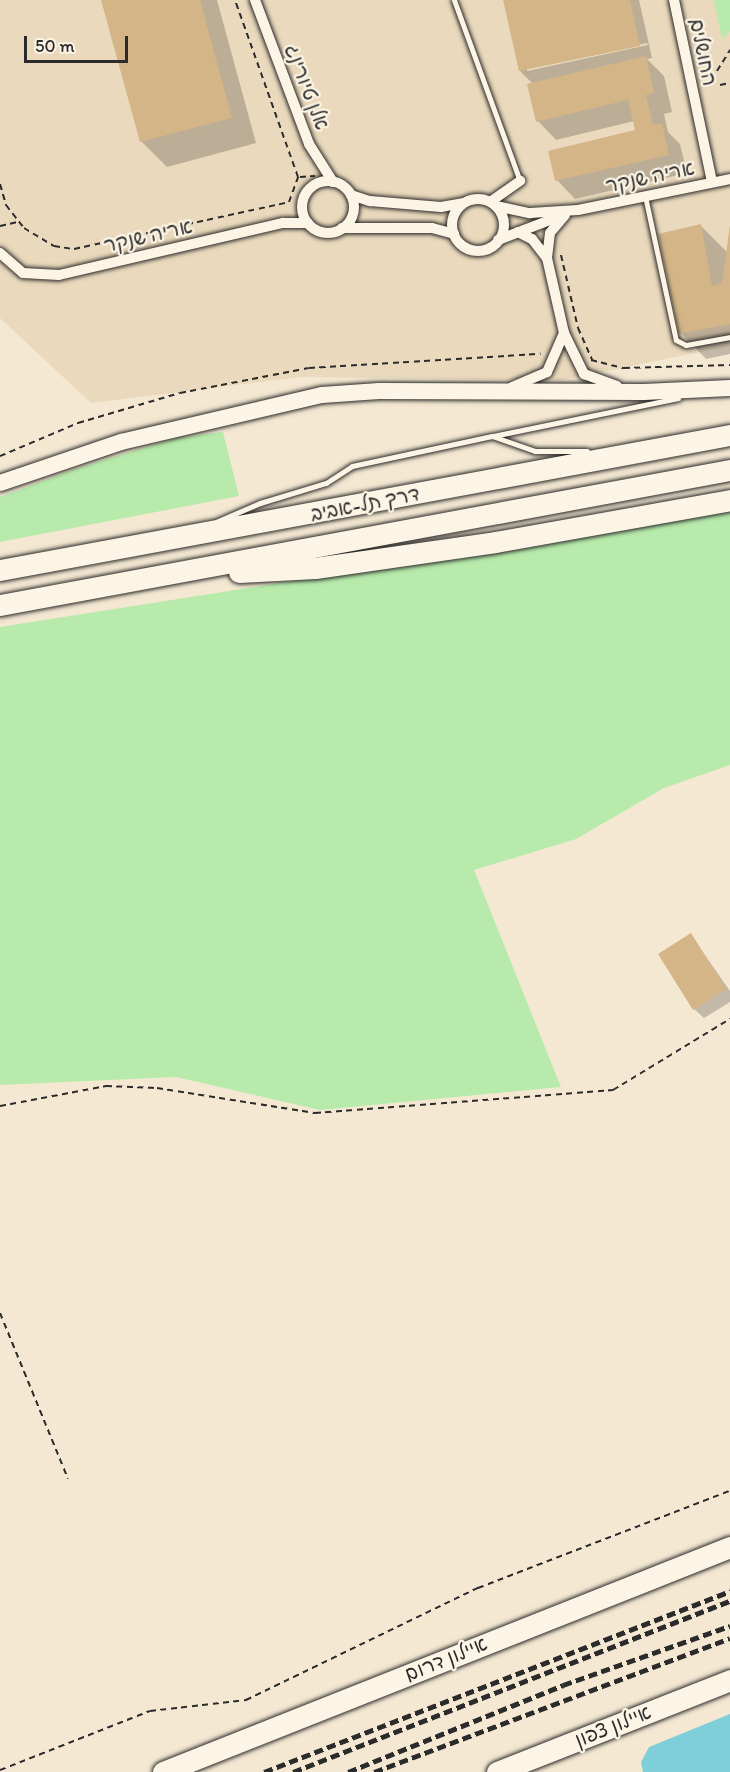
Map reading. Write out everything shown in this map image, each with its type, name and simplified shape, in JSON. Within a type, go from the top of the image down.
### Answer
[{"type":"highway","name":"דרך תל-אביב","points":[[0,570],[730,435]]},
{"type":"highway","name":"דרך תל-אביב","points":[[149,577],[730,470]]},
{"type":"highway","points":[[0,605],[149,577],[315,568],[605,523],[730,500]]},
{"type":"highway","name":"איילון דרום","points":[[163,1772],[730,1546]]},
{"type":"highway","name":"איילון צפון","points":[[497,1772],[730,1680]]},
{"type":"main road","points":[[0,483],[121,442],[322,395],[379,391],[644,392],[709,391],[730,388]]},
{"type":"street","name":"אלן טיורינג","points":[[255,0],[309,144],[333,182]]},
{"type":"street","name":"החושלים","points":[[674,0],[712,182]]},
{"type":"street","name":"אריה שנקר","points":[[493,204],[530,213],[578,210],[730,179]]},
{"type":"street","points":[[493,204],[520,181]]},
{"type":"street","points":[[320,182],[333,182],[351,195],[370,201],[441,207],[477,199],[493,204],[504,219],[498,240],[478,251],[464,246],[454,234],[432,228],[342,228],[320,232],[308,223],[302,209],[304,195],[320,182]]},
{"type":"street","points":[[342,228],[354,209],[351,195]]},
{"type":"street","points":[[454,234],[453,220],[464,203]]},
{"type":"street","name":"אריה שנקר","points":[[498,240],[578,210]]},
{"type":"street","points":[[565,215],[550,233],[547,258],[564,333],[574,358],[584,374],[598,382],[644,392]]},
{"type":"street","name":"אריה שנקר","points":[[1,254],[23,273],[58,275],[283,223],[308,223]]},
{"type":"street","points":[[518,232],[532,239],[547,258]]},
{"type":"street","points":[[498,391],[547,372],[564,333]]},
{"type":"lane","points":[[454,0],[520,181]]},
{"type":"lane","points":[[645,196],[673,330],[680,344],[730,337]]},
{"type":"lane","points":[[172,540],[260,502],[326,483],[352,466],[709,391]]},
{"type":"lane","points":[[492,436],[535,452],[561,453],[679,444]]},
{"type":"lane","points":[[605,523],[730,508]]},
{"type":"path","points":[[0,184],[6,205],[18,222],[36,237],[74,249],[289,202],[298,177],[235,0]]},
{"type":"path","points":[[717,70],[730,50]]},
{"type":"path","points":[[720,85],[730,83]]},
{"type":"path","points":[[0,226],[18,222]]},
{"type":"path","points":[[550,233],[562,237],[560,254],[578,328],[593,361]]},
{"type":"path","points":[[0,456],[78,423],[180,393],[309,368],[528,353],[554,356]]},
{"type":"path","points":[[574,358],[624,369],[730,365]]},
{"type":"path","points":[[0,1106],[106,1086],[157,1088],[315,1113],[613,1090],[730,1018]]},
{"type":"path","points":[[0,1313],[68,1479]]},
{"type":"path","points":[[0,1770],[150,1711],[246,1700],[478,1588],[730,1491]]},
{"type":"shaded area","points":[[0,0],[730,0],[730,346],[562,380],[301,377],[91,403],[0,318]]},
{"type":"green space","points":[[714,0],[730,0],[730,31],[722,39]]},
{"type":"green space","points":[[223,432],[239,496],[0,542],[0,497],[75,469],[176,438]]},
{"type":"green space","points":[[730,512],[730,765],[664,788],[576,839],[474,870],[561,1087],[320,1110],[176,1077],[0,1085],[0,627]]},
{"type":"water","points":[[730,1714],[730,1772],[643,1772],[641,1762],[649,1747]]},
{"type":"building","points":[[101,0],[200,0],[232,118],[140,142]]},
{"type":"building","points":[[503,0],[630,0],[640,46],[519,71]]},
{"type":"building","points":[[646,56],[654,93],[646,95],[653,125],[662,123],[669,155],[555,181],[548,151],[635,130],[628,100],[536,122],[527,84]]},
{"type":"building","points":[[701,224],[712,286],[722,283],[730,226],[730,324],[679,334],[658,234]]},
{"type":"building","points":[[691,933],[726,989],[693,1010],[658,954]]},
{"type":"railway","points":[[264,1772],[730,1591]]},
{"type":"railway","points":[[293,1772],[730,1601]]},
{"type":"railway","points":[[348,1772],[563,1685],[730,1626]]},
{"type":"railway","points":[[374,1772],[730,1638]]}]
